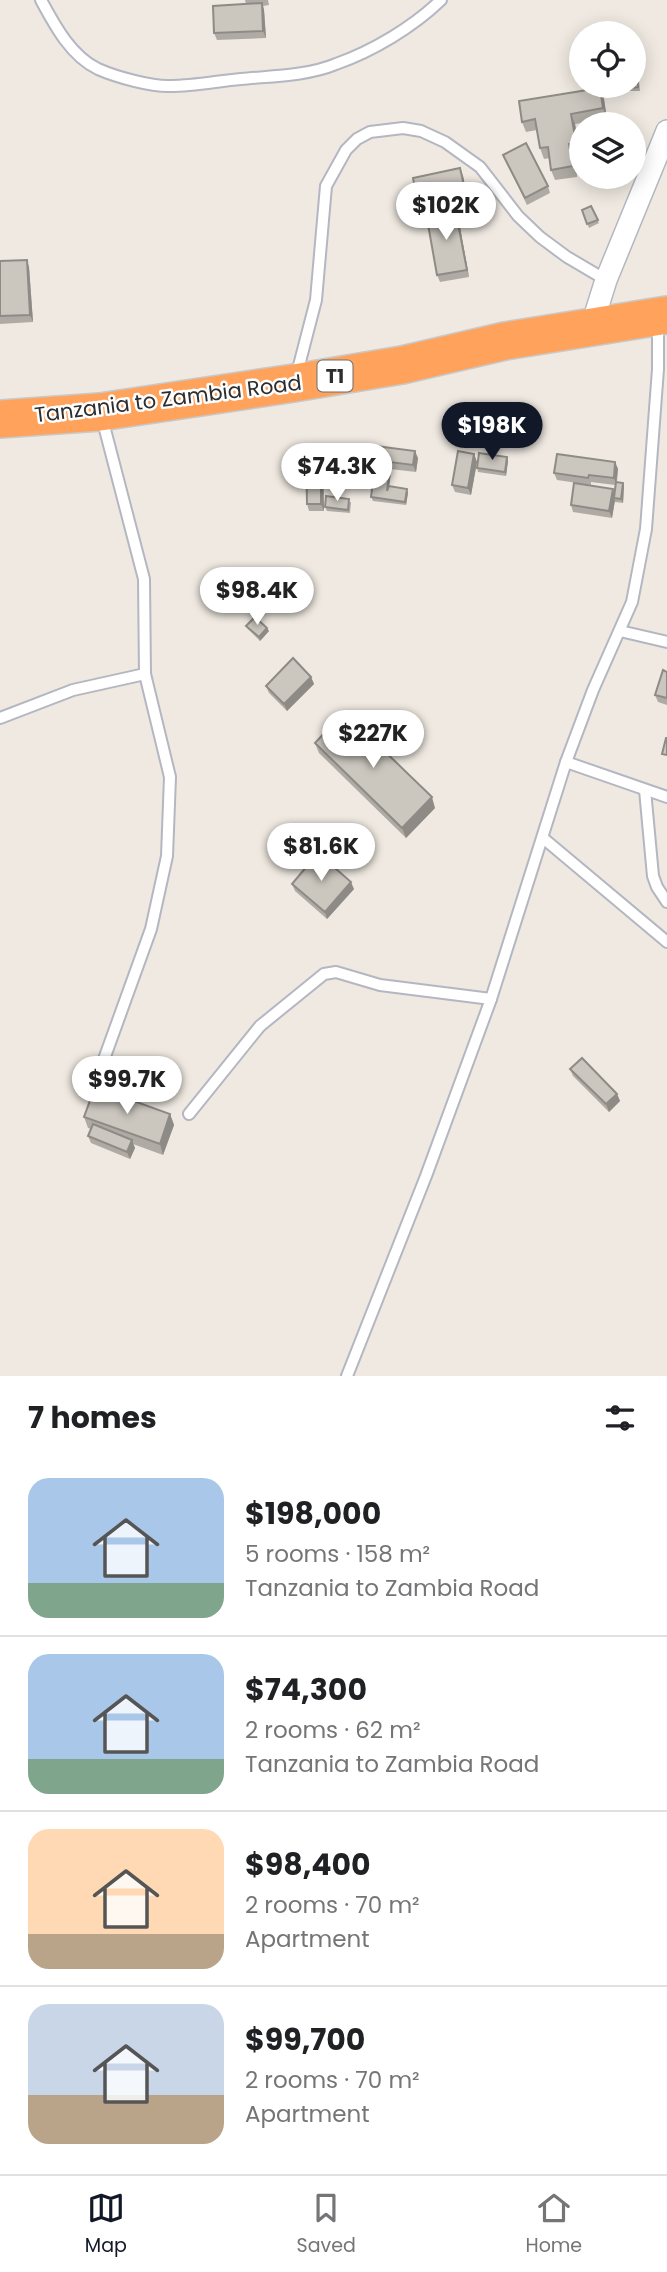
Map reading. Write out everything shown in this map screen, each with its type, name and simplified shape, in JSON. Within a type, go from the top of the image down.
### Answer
[{"type":"highway","name":"Tanzania to Zambia Road","points":[[0,419],[100,412],[294,383],[402,366],[505,341],[662,316]]},
{"type":"street","points":[[590,328],[606,280],[667,131]]},
{"type":"lane","points":[[41,0],[78,56],[99,69],[129,79],[169,87],[303,72],[335,65],[398,33],[429,12],[441,0]]},
{"type":"lane","points":[[294,383],[316,300],[326,186],[346,150],[357,139],[370,132],[403,128],[421,131],[445,142],[480,167],[518,216],[540,237],[566,257],[606,280]]},
{"type":"lane","points":[[347,1376],[426,1176],[491,999],[566,762],[593,690],[632,602],[646,529],[662,316]]},
{"type":"lane","points":[[100,412],[144,579],[145,674],[170,777],[167,856],[150,929],[103,1062]]},
{"type":"lane","points":[[620,631],[667,642]]},
{"type":"lane","points":[[0,718],[73,690],[145,674]]},
{"type":"lane","points":[[566,762],[667,797]]},
{"type":"lane","points":[[645,790],[653,876],[667,902]]},
{"type":"lane","points":[[542,838],[667,942]]},
{"type":"lane","points":[[189,1114],[260,1026],[324,974],[336,972],[380,985],[491,999]]},
{"type":"building","points":[[262,3],[263,31],[214,33],[213,6]]},
{"type":"building","points":[[569,93],[569,98],[602,98],[603,108],[569,112],[569,167],[551,170],[548,147],[540,148],[535,119],[522,122],[519,101]]},
{"type":"building","points":[[526,143],[548,186],[525,198],[503,155]]},
{"type":"building","points":[[460,168],[466,194],[418,204],[413,178]]},
{"type":"building","points":[[591,206],[598,220],[587,224],[582,210]]},
{"type":"building","points":[[455,208],[467,270],[437,275],[426,213]]},
{"type":"building","points":[[27,260],[30,315],[0,316],[0,261]]},
{"type":"building","points":[[376,446],[415,451],[413,465],[374,460]]},
{"type":"building","points":[[306,449],[340,449],[340,463],[321,462],[321,504],[307,504]]},
{"type":"building","points":[[458,451],[474,454],[468,488],[452,485]]},
{"type":"building","points":[[479,453],[507,457],[505,472],[477,468]]},
{"type":"building","points":[[557,454],[615,462],[614,478],[589,475],[588,478],[554,473]]},
{"type":"building","points":[[375,466],[390,468],[387,491],[389,486],[407,489],[405,502],[371,497]]},
{"type":"building","points":[[616,482],[623,483],[621,499],[614,498]]},
{"type":"building","points":[[574,483],[613,489],[609,511],[571,505]]},
{"type":"building","points":[[326,496],[349,499],[348,510],[325,507]]},
{"type":"building","points":[[255,617],[267,628],[259,637],[246,626]]},
{"type":"building","points":[[293,658],[311,677],[284,704],[266,686]]},
{"type":"building","points":[[663,670],[667,672],[667,698],[655,695]]},
{"type":"building","points":[[344,712],[432,797],[402,828],[315,743]]},
{"type":"building","points":[[667,738],[667,755],[662,754]]},
{"type":"building","points":[[318,853],[351,882],[325,912],[292,884]]},
{"type":"building","points":[[582,1058],[617,1094],[606,1104],[570,1069]]},
{"type":"building","points":[[95,1087],[170,1114],[160,1144],[84,1117]]},
{"type":"building","points":[[93,1124],[132,1140],[127,1152],[88,1136]]}]
